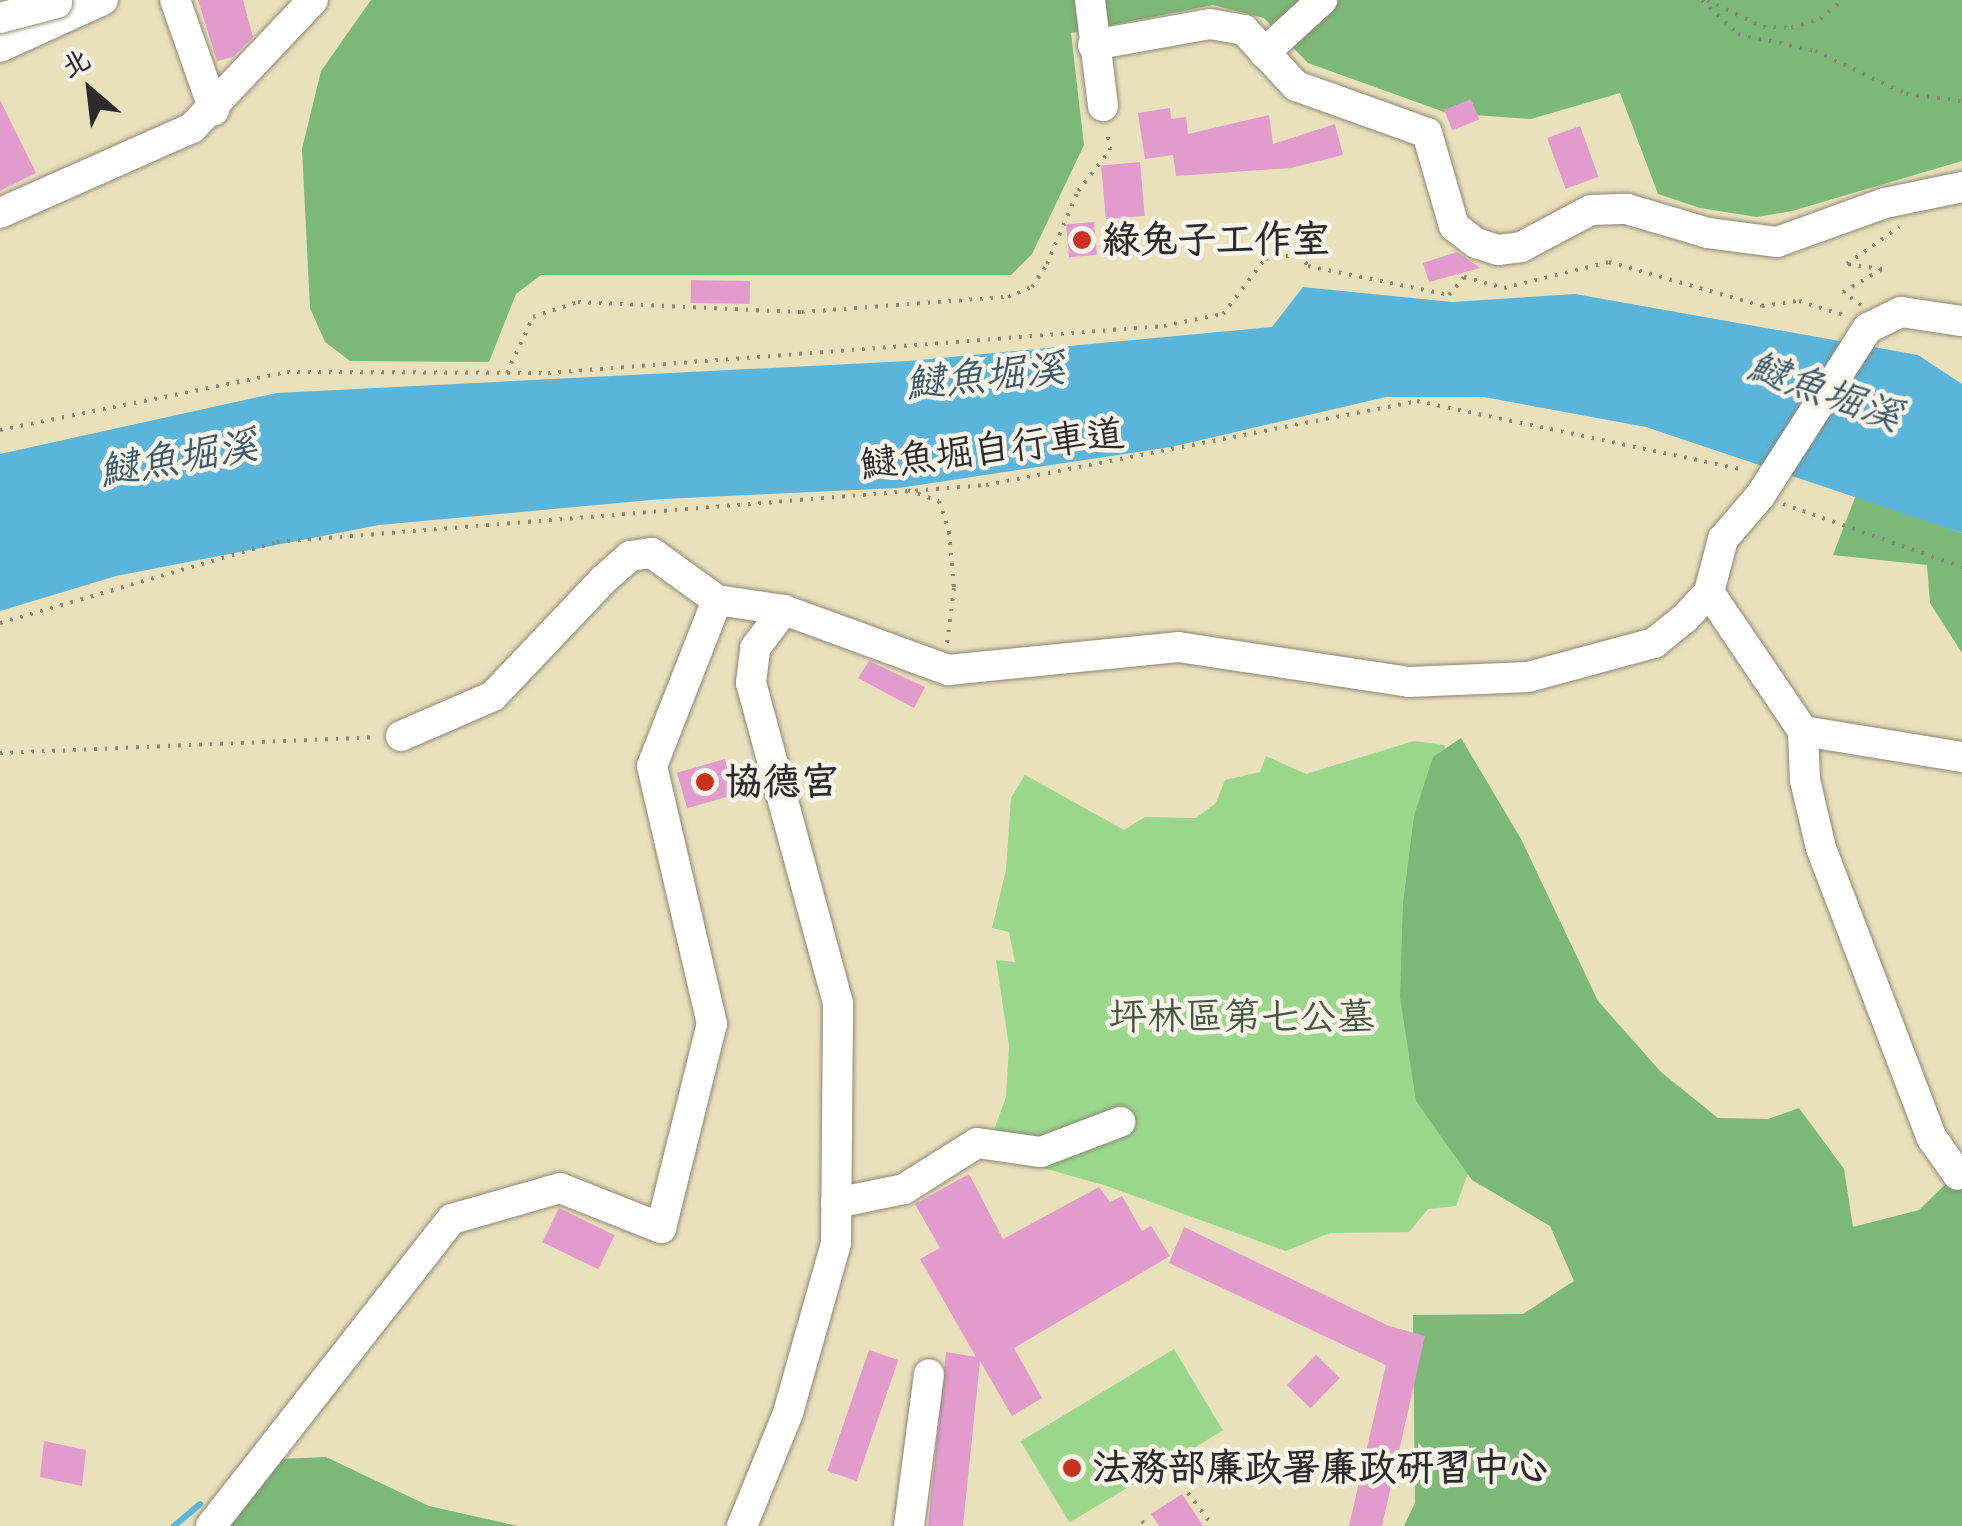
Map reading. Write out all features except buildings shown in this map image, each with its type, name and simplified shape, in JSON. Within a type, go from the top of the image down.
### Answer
[{"type":"street","points":[[0,48],[103,0]]},
{"type":"street","points":[[175,0],[214,110]]},
{"type":"street","points":[[0,213],[150,149],[214,110],[314,0]]},
{"type":"street","points":[[1090,0],[1103,106]]},
{"type":"street","points":[[1264,53],[1322,0]]},
{"type":"street","points":[[0,18],[60,2]]},
{"type":"street","points":[[1093,45],[1210,24],[1244,30],[1296,86],[1427,132],[1454,226],[1476,244],[1498,250],[1521,247],[1591,210],[1627,209],[1708,233],[1778,242],[1885,203],[1962,186]]},
{"type":"street","points":[[401,736],[493,696],[630,556],[661,557],[717,600],[784,610],[948,670],[994,670],[1178,647],[1409,682],[1470,683],[1528,677],[1654,643],[1709,592],[1723,538],[1760,496],[1876,324],[1901,312],[1962,321]]},
{"type":"street","points":[[1709,592],[1803,730],[1804,780],[1821,848],[1932,1138],[1958,1175]]},
{"type":"street","points":[[212,1526],[452,1219],[560,1188],[661,1228],[712,1024],[652,766],[717,600]]},
{"type":"street","points":[[742,1526],[819,1313],[836,1244],[838,1002],[751,683],[755,648],[784,610]]},
{"type":"street","points":[[1803,730],[1962,758]]},
{"type":"street","points":[[836,1203],[904,1190],[977,1144],[1041,1152],[1120,1122]]},
{"type":"street","points":[[909,1526],[928,1374]]},
{"type":"path","points":[[1705,0],[1763,27],[1791,28],[1820,19],[1843,0]]},
{"type":"path","points":[[1705,0],[1738,34],[1815,51],[1906,94],[1962,100]]},
{"type":"path","points":[[506,375],[534,317],[578,302],[802,312],[1008,298],[1032,287],[1078,191],[1110,150],[1103,106]]},
{"type":"path","points":[[1876,324],[1844,292],[1882,269],[1847,264],[1904,225]]},
{"type":"path","points":[[0,430],[287,372],[506,375],[1164,326],[1223,314],[1265,259],[1299,254],[1308,266],[1449,294],[1464,277],[1504,288],[1609,262],[1762,306],[1799,301],[1876,324]]},
{"type":"path","name":"𩻸魚堀自行車道","points":[[0,623],[277,542],[908,490],[1107,466],[1417,401],[1743,468],[1760,496],[1962,568]]},
{"type":"path","points":[[908,490],[939,500],[949,532],[954,588],[946,617],[948,670]]},
{"type":"path","points":[[0,753],[401,736]]},
{"type":"path","points":[[1188,1492],[1213,1526]]},
{"type":"green space","points":[[371,0],[1962,0],[1962,161],[1792,211],[1757,217],[1700,208],[1658,194],[1620,93],[1531,119],[1447,113],[1308,63],[1264,18],[1213,5],[1071,33],[1084,145],[1032,254],[1011,275],[541,275],[516,294],[489,362],[350,361],[325,342],[310,308],[302,149],[321,71]]},
{"type":"green space","points":[[1856,495],[1962,533],[1962,653],[1930,603],[1927,565],[1833,555]]},
{"type":"green space","points":[[1461,738],[1521,839],[1598,1001],[1661,1072],[1718,1118],[1768,1119],[1799,1108],[1844,1169],[1853,1227],[1919,1210],[1962,1168],[1962,1526],[1404,1526],[1415,1503],[1413,1315],[1523,1314],[1574,1281],[1550,1226],[1472,1180],[1416,1101],[1400,997],[1403,903],[1414,816],[1433,757]]},
{"type":"green space","name":"坪林區第七公墓","points":[[1414,741],[1444,745],[1454,771],[1477,1149],[1456,1206],[1428,1209],[1409,1232],[1330,1233],[1286,1251],[1107,1186],[986,1152],[1006,1097],[1009,1046],[996,960],[1015,962],[1009,932],[992,928],[1006,870],[1011,798],[1025,775],[1124,830],[1145,817],[1196,818],[1216,803],[1225,780],[1260,772],[1266,756],[1306,774]]},
{"type":"green space","points":[[1174,1349],[1223,1430],[1069,1523],[1021,1441]]},
{"type":"green space","points":[[326,1457],[429,1506],[518,1526],[217,1526],[280,1459]]},
{"type":"water","name":"𩻸魚堀溪","points":[[1303,287],[1452,302],[1575,294],[1918,355],[1962,384],[1962,533],[1646,427],[1484,397],[1386,397],[1171,447],[899,488],[662,499],[379,525],[116,576],[0,611],[0,454],[277,393],[909,361],[1272,327]]},
{"type":"waterway","points":[[174,1526],[200,1504]]},
{"type":"place","name":"綠兔子工作室","points":[[1082,240]]},
{"type":"place","name":"協德宮","points":[[705,782]]},
{"type":"place","name":"法務部廉政署廉政研習中心","points":[[1072,1468]]}]
